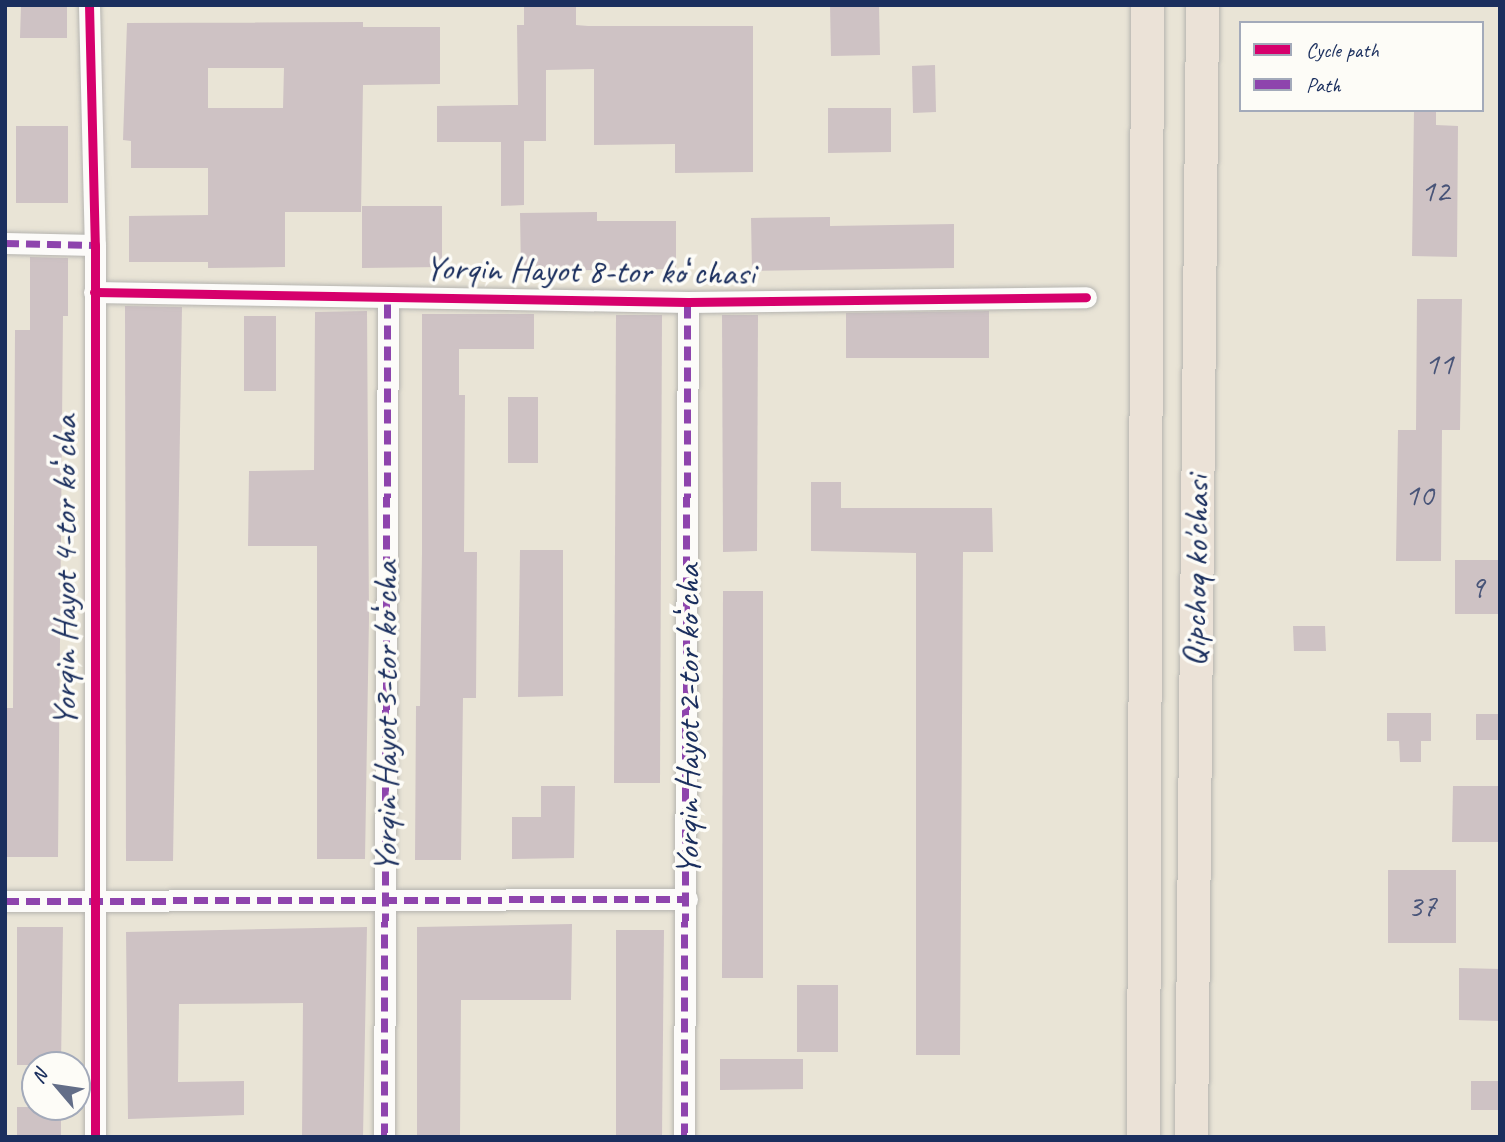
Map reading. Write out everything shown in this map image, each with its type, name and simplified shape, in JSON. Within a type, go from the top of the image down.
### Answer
[{"type":"main road","name":"Qipchoq ko'chasi","points":[[1143,1137],[1147,5]]},
{"type":"main road","name":"Qipchoq ko'chasi","points":[[1191,1137],[1202,5]]},
{"type":"street","name":"Yorqin Hayot 4-tor koʻcha","points":[[89,5],[95,245],[95,1137]]},
{"type":"street","points":[[5,243],[95,245]]},
{"type":"street","name":"Yorqin Hayot 8-tor koʻchasi","points":[[93,292],[688,302],[1086,297]]},
{"type":"street","name":"Yorqin Hayot 3-tor koʻcha","points":[[384,1137],[388,297]]},
{"type":"street","name":"Yorqin Hayot 2-tor koʻcha","points":[[684,1137],[688,899],[688,302]]},
{"type":"street","points":[[5,901],[688,899]]},
{"type":"building","points":[[21,5],[67,5],[67,38],[20,38]]},
{"type":"building","points":[[524,5],[576,5],[576,25],[753,26],[753,172],[675,173],[675,144],[594,145],[594,69],[546,70],[546,141],[524,141],[524,205],[501,206],[501,142],[437,142],[437,106],[518,105],[517,25],[524,25]]},
{"type":"building","points":[[830,5],[879,5],[880,55],[831,56]]},
{"type":"building","points":[[363,22],[363,27],[440,27],[440,84],[363,85],[361,212],[285,212],[285,267],[208,268],[208,262],[129,262],[129,216],[208,215],[208,168],[131,168],[131,141],[123,140],[127,23]],"holes":[[[208,68],[284,68],[283,108],[208,108]]]},
{"type":"building","points":[[935,65],[936,112],[913,113],[912,66]]},
{"type":"building","points":[[828,108],[891,108],[891,152],[828,153]]},
{"type":"building","points":[[1414,112],[1436,112],[1436,125],[1458,126],[1457,257],[1412,256]]},
{"type":"building","points":[[16,126],[68,126],[68,203],[16,203]]},
{"type":"building","points":[[362,206],[442,206],[442,267],[362,268]]},
{"type":"building","points":[[597,212],[597,221],[676,221],[676,269],[521,271],[520,213]]},
{"type":"building","points":[[830,217],[830,226],[954,224],[954,268],[752,271],[751,218]]},
{"type":"building","points":[[30,257],[68,258],[68,316],[63,316],[58,857],[6,857],[7,708],[13,708],[15,330],[30,330]]},
{"type":"building","points":[[1417,299],[1462,299],[1460,430],[1442,430],[1441,561],[1396,561],[1398,430],[1416,430]]},
{"type":"building","points":[[125,306],[182,307],[173,861],[126,861]]},
{"type":"building","points":[[367,311],[369,618],[365,859],[317,859],[317,546],[248,546],[249,471],[314,470],[315,312]]},
{"type":"building","points":[[989,311],[989,358],[846,358],[846,313]]},
{"type":"building","points":[[422,314],[534,314],[534,349],[459,349],[459,395],[465,395],[464,552],[477,552],[476,698],[463,698],[461,860],[415,860],[416,706],[420,706],[422,552]]},
{"type":"building","points":[[616,315],[662,315],[660,783],[614,783]]},
{"type":"building","points":[[722,315],[758,315],[757,551],[723,552]]},
{"type":"building","points":[[244,316],[276,316],[276,391],[244,391]]},
{"type":"building","points":[[508,397],[538,397],[538,463],[508,463]]},
{"type":"building","points":[[811,482],[841,482],[841,508],[992,508],[993,552],[963,552],[960,1055],[916,1055],[916,553],[811,551]]},
{"type":"building","points":[[520,550],[563,550],[563,696],[518,697]]},
{"type":"building","points":[[1455,560],[1500,560],[1500,614],[1455,614]]},
{"type":"building","points":[[723,591],[763,591],[763,978],[722,978]]},
{"type":"building","points":[[1293,626],[1325,626],[1326,651],[1294,651]]},
{"type":"building","points":[[1387,713],[1431,713],[1431,741],[1421,741],[1421,762],[1400,762],[1399,741],[1387,741]]},
{"type":"building","points":[[1476,714],[1500,714],[1500,740],[1476,740]]},
{"type":"building","points":[[541,786],[575,786],[574,858],[512,859],[512,817],[541,817]]},
{"type":"building","points":[[1453,786],[1500,786],[1500,842],[1452,842]]},
{"type":"building","points":[[1388,870],[1456,870],[1456,943],[1388,943]]},
{"type":"building","points":[[572,924],[571,1000],[461,1000],[460,1137],[417,1137],[417,927]]},
{"type":"building","points":[[17,927],[63,927],[61,1051],[21,1051],[21,1065],[17,1065]]},
{"type":"building","points":[[367,927],[363,1137],[302,1137],[303,1003],[179,1004],[178,1082],[244,1081],[244,1115],[128,1119],[126,932]]},
{"type":"building","points":[[616,930],[664,930],[662,1137],[616,1137]]},
{"type":"building","points":[[1459,968],[1500,969],[1500,1021],[1459,1020]]},
{"type":"building","points":[[797,985],[838,985],[838,1052],[797,1052]]},
{"type":"building","points":[[720,1059],[803,1059],[803,1089],[720,1090]]},
{"type":"building","points":[[1471,1081],[1500,1081],[1500,1110],[1471,1110]]},
{"type":"building","points":[[17,1107],[21,1107],[21,1121],[61,1121],[61,1137],[17,1137]]},
{"type":"marked path","points":[[5,243],[95,245]]},
{"type":"marked path","points":[[384,1137],[388,297]]},
{"type":"marked path","points":[[684,1137],[688,302]]},
{"type":"marked path","points":[[5,901],[687,899]]},
{"type":"cycle path","points":[[89,5],[95,245],[95,1137]]},
{"type":"cycle path","points":[[94,292],[688,302],[1086,297]]}]
